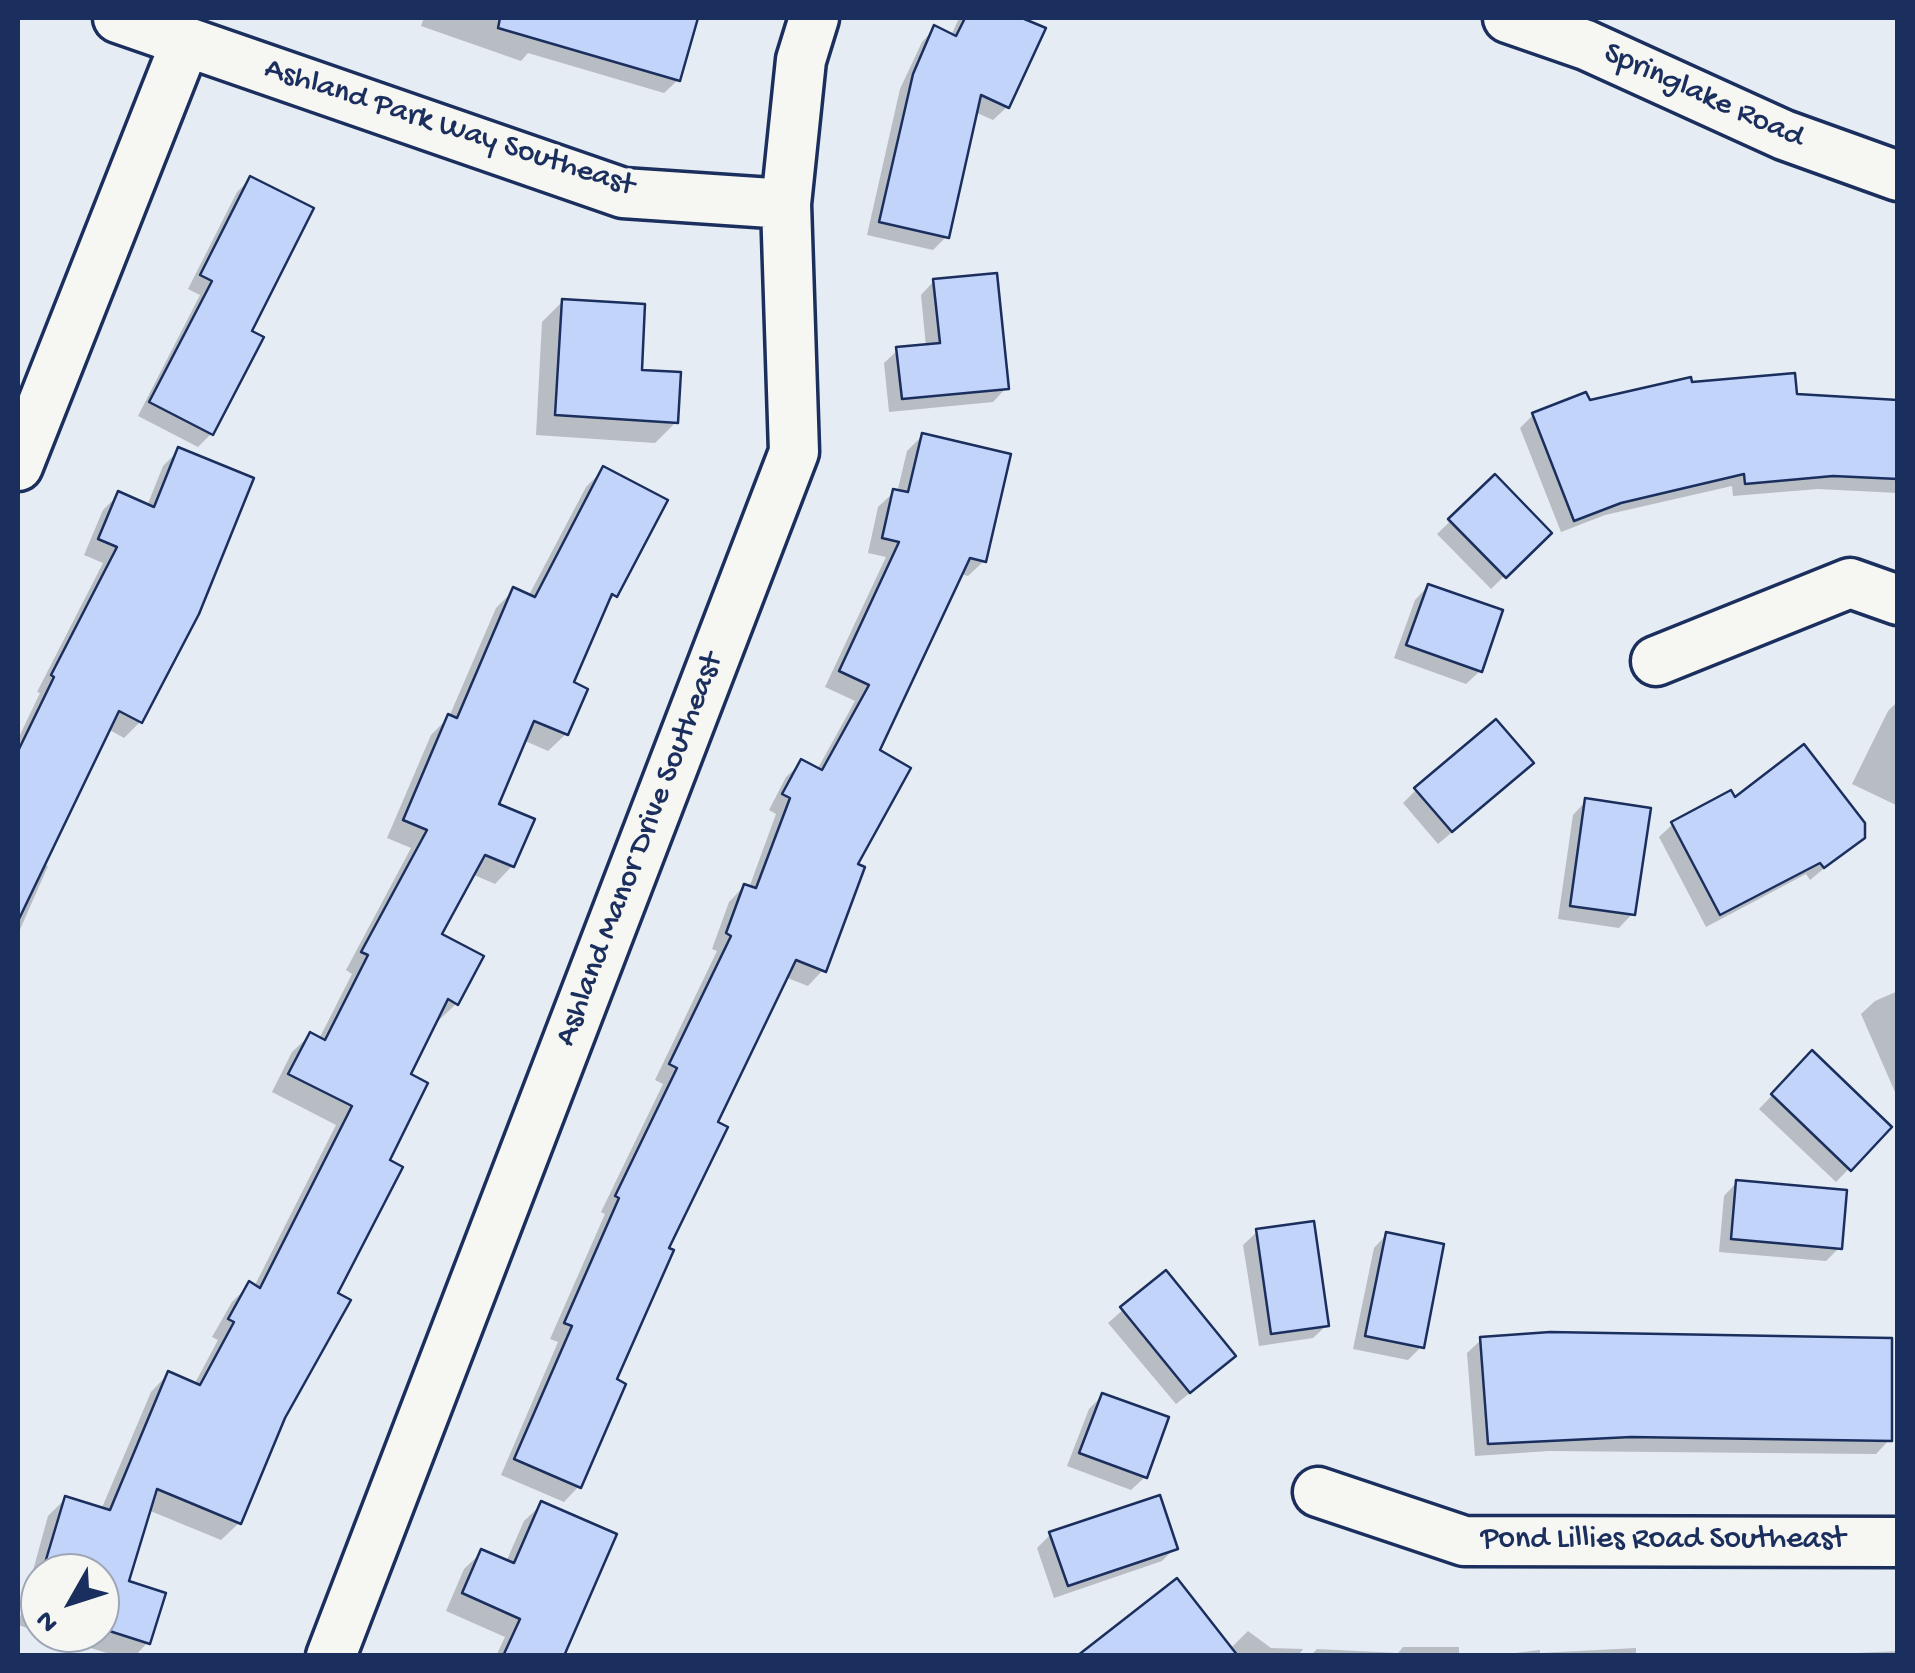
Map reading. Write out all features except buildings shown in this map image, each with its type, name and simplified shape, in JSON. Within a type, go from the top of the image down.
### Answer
[{"type":"street","name":"Ashland Park Way Southeast","points":[[118,18],[623,192],[786,204]]},
{"type":"street","name":"Ashland Manor Drive Southeast","points":[[332,1656],[794,452],[786,204],[801,60],[814,18]]},
{"type":"street","name":"Springlake Road","points":[[1508,18],[1586,45],[1784,134],[1898,176]]},
{"type":"street","points":[[18,466],[186,41]]},
{"type":"street","points":[[1656,661],[1850,583],[1898,600]]},
{"type":"street","name":"Pond Lillies Road Southeast","points":[[1318,1492],[1464,1541],[1898,1542]]}]
